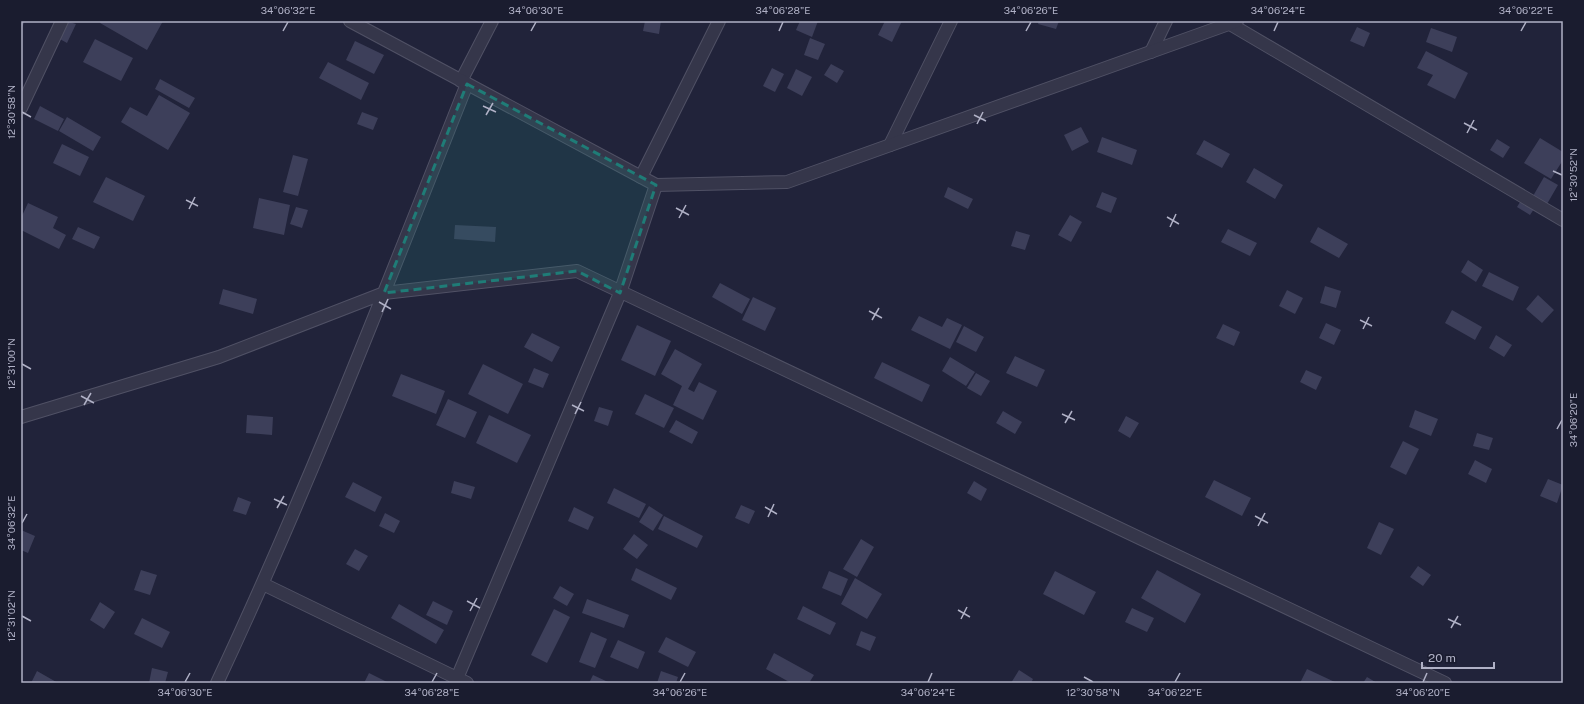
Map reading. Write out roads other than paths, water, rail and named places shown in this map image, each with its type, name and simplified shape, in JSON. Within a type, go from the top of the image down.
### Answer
[{"type":"street","points":[[21,108],[62,21]]},
{"type":"street","points":[[350,21],[656,185],[787,182],[1231,22],[1563,220]]},
{"type":"street","points":[[217,683],[263,584],[384,293],[464,82],[492,21]]},
{"type":"street","points":[[641,177],[719,21]]},
{"type":"street","points":[[890,145],[951,21]]},
{"type":"street","points":[[1150,52],[1166,21]]},
{"type":"street","points":[[263,584],[460,682],[620,293],[656,185]]},
{"type":"street","points":[[21,417],[219,356],[384,293],[577,271],[620,293],[1445,683]]}]
